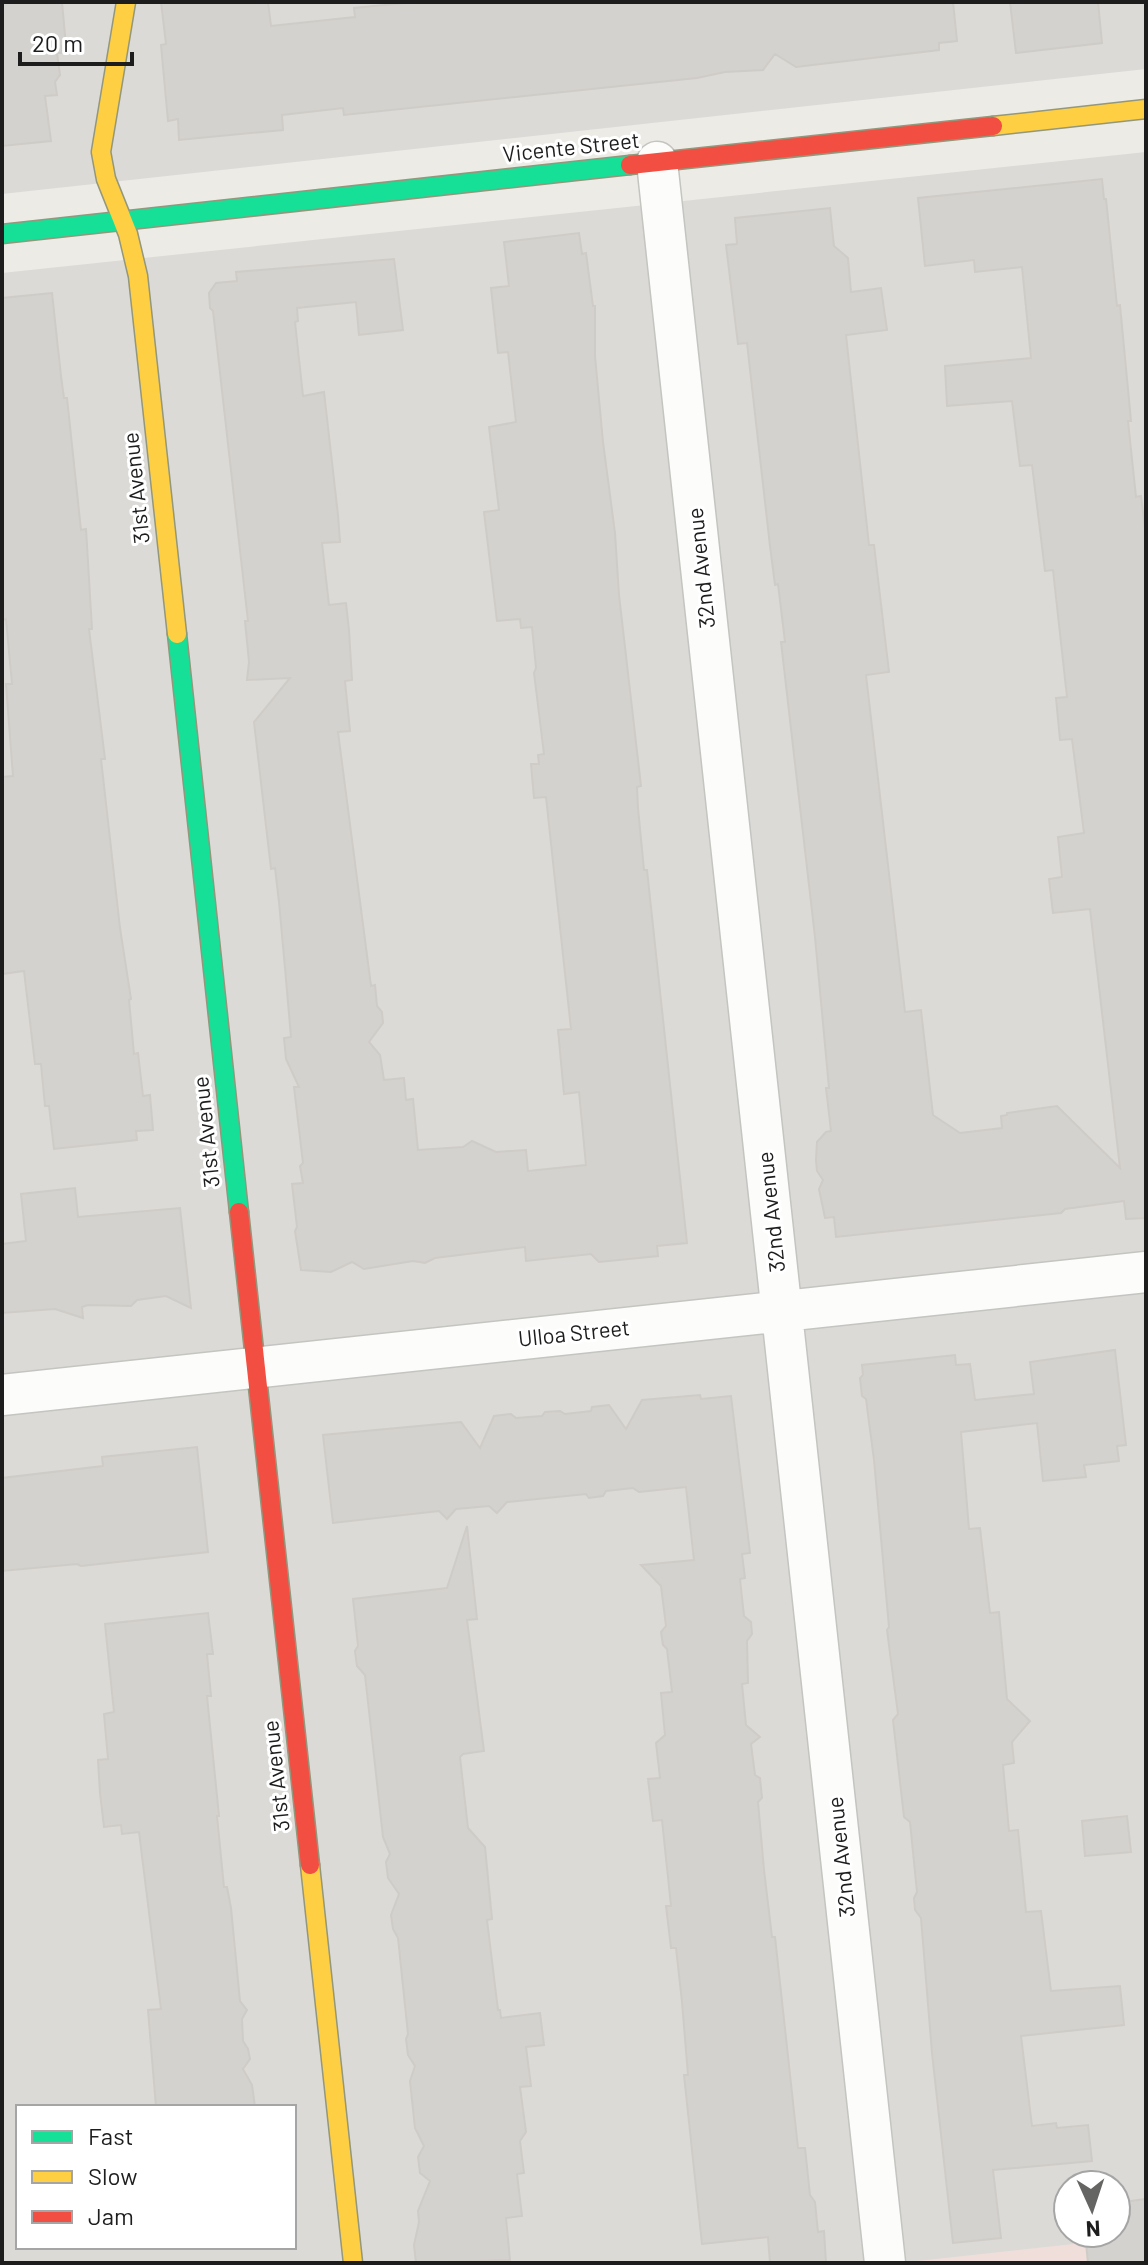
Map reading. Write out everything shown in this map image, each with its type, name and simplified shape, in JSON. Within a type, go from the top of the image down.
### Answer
[{"type":"street","name":"31st Avenue","points":[[126,2],[101,152],[106,179],[133,251],[138,276],[353,2263]]},
{"type":"street","name":"Vicente Street","points":[[2,234],[1146,109]]},
{"type":"street","name":"32nd Avenue","points":[[657,162],[885,2263]]},
{"type":"street","name":"Ulloa Street","points":[[2,1395],[1146,1272]]},
{"type":"shaded area","points":[[2,2],[1146,2],[1146,69],[2,194]]},
{"type":"shaded area","points":[[1146,152],[1146,2241],[1132,2243],[1132,2169],[1052,2169],[1052,2249],[1072,2249],[943,2263],[2,2263],[2,273]]},
{"type":"shaded area","points":[[1146,2236],[1146,2263],[899,2263],[1052,2246],[1052,2249],[1132,2249],[1132,2238]]},
{"type":"building","points":[[2,2],[62,2],[66,46],[62,46],[62,53],[57,53],[60,75],[55,82],[57,95],[45,96],[51,141],[2,146]]},
{"type":"building","points":[[161,2],[268,2],[271,26],[355,17],[354,8],[415,2],[953,2],[957,41],[939,43],[939,50],[796,67],[775,54],[763,70],[725,72],[697,78],[344,115],[343,108],[282,115],[283,130],[179,140],[178,119],[168,121],[161,45],[166,44]]},
{"type":"building","points":[[1010,2],[1098,2],[1102,43],[1016,53]]},
{"type":"building","points":[[1102,179],[1117,306],[1120,305],[1136,497],[1141,496],[1146,537],[1146,1218],[1126,1219],[1124,1201],[1065,1209],[1061,1213],[836,1237],[834,1217],[825,1218],[819,1189],[823,1180],[817,1171],[816,1160],[817,1142],[831,1131],[826,1088],[829,1088],[781,642],[785,642],[770,546],[747,343],[738,344],[726,245],[737,244],[735,218],[830,208],[834,246],[848,258],[851,292],[881,288],[887,330],[846,335],[869,545],[874,545],[889,672],[866,675],[905,1012],[921,1010],[933,1115],[960,1133],[1002,1128],[1001,1116],[1007,1113],[1057,1106],[1120,1168],[1090,909],[1053,913],[1049,879],[1062,877],[1058,837],[1084,833],[1072,739],[1060,740],[1056,698],[1067,697],[1053,570],[1045,571],[1032,465],[1020,466],[1012,401],[947,406],[945,366],[1031,358],[1022,267],[975,272],[974,260],[925,266],[918,198]]},
{"type":"building","points":[[579,233],[582,254],[586,253],[595,306],[595,356],[641,786],[637,787],[644,870],[647,870],[687,1243],[657,1246],[658,1256],[599,1262],[591,1254],[526,1261],[525,1247],[435,1258],[425,1263],[413,1261],[364,1269],[352,1262],[331,1272],[301,1270],[292,1184],[303,1183],[294,1087],[299,1087],[286,1059],[284,1038],[291,1037],[279,902],[275,868],[271,869],[254,722],[290,678],[247,680],[249,662],[245,621],[248,621],[209,293],[216,283],[237,281],[236,272],[394,259],[403,330],[359,335],[356,302],[297,308],[298,321],[295,322],[303,396],[324,392],[338,515],[340,542],[322,543],[329,605],[346,603],[349,630],[352,680],[345,681],[350,731],[338,732],[371,986],[375,985],[377,1006],[382,1012],[383,1023],[369,1042],[380,1055],[384,1080],[404,1078],[406,1100],[413,1099],[418,1150],[463,1147],[472,1141],[496,1152],[526,1150],[528,1171],[586,1165],[579,1092],[564,1094],[558,1030],[571,1029],[546,797],[534,798],[531,764],[539,764],[538,755],[544,754],[532,627],[521,628],[520,619],[497,621],[484,512],[499,510],[489,427],[516,422],[508,352],[498,353],[491,288],[509,286],[504,242]]},
{"type":"building","points":[[52,293],[81,530],[86,529],[92,629],[89,629],[105,759],[101,759],[120,928],[131,999],[134,1054],[138,1053],[143,1096],[150,1095],[153,1130],[136,1131],[137,1140],[54,1149],[41,1064],[35,1064],[24,971],[2,974],[2,777],[13,776],[6,684],[12,684],[6,619],[2,620],[2,298]]},
{"type":"building","points":[[75,1188],[78,1217],[180,1208],[191,1308],[166,1296],[137,1300],[131,1306],[88,1305],[82,1307],[83,1318],[55,1309],[2,1313],[2,1244],[26,1241],[21,1194]]},
{"type":"building","points":[[1115,1350],[1126,1445],[1117,1446],[1119,1461],[1084,1465],[1086,1477],[1043,1481],[1037,1423],[961,1432],[969,1529],[980,1528],[990,1613],[999,1612],[1007,1699],[1030,1721],[1012,1742],[1014,1763],[1003,1765],[1009,1831],[1018,1830],[1026,1912],[1041,1911],[1051,1991],[1120,1986],[1124,2025],[1021,2036],[1032,2126],[1056,2123],[1057,2128],[1088,2125],[1092,2161],[993,2170],[1001,2238],[953,2243],[921,1918],[915,1910],[917,1892],[910,1822],[904,1817],[893,1720],[898,1714],[887,1630],[874,1460],[860,1378],[863,1375],[862,1365],[955,1355],[956,1365],[970,1364],[975,1400],[1034,1394],[1030,1362]]},
{"type":"building","points":[[700,1395],[701,1399],[731,1396],[750,1553],[742,1554],[745,1578],[740,1579],[744,1616],[751,1622],[752,1634],[747,1641],[748,1683],[742,1684],[746,1725],[760,1737],[751,1744],[755,1775],[760,1778],[762,1798],[758,1802],[764,1870],[772,1937],[775,1937],[798,2148],[805,2148],[818,2232],[824,2231],[826,2263],[770,2263],[768,2237],[702,2244],[684,2075],[688,2075],[682,2002],[676,1948],[671,1948],[666,1906],[671,1906],[662,1820],[653,1821],[648,1779],[660,1778],[656,1743],[665,1735],[661,1693],[672,1692],[667,1649],[663,1645],[661,1632],[666,1626],[661,1586],[641,1565],[694,1560],[686,1487],[639,1492],[633,1488],[606,1491],[603,1496],[589,1498],[586,1494],[507,1502],[497,1513],[489,1506],[456,1509],[447,1519],[439,1511],[333,1523],[323,1435],[461,1422],[480,1448],[494,1416],[511,1414],[516,1418],[560,1411],[565,1414],[609,1405],[626,1429],[642,1400]]},
{"type":"building","points":[[197,1447],[208,1552],[2,1571],[2,1478],[103,1466],[102,1457]]},
{"type":"building","points":[[467,1526],[477,1619],[467,1620],[484,1751],[460,1757],[468,1828],[485,1847],[492,1919],[487,1920],[498,2010],[501,2018],[540,2013],[544,2045],[526,2047],[531,2086],[520,2087],[526,2132],[520,2141],[524,2173],[517,2174],[522,2216],[506,2218],[510,2260],[416,2263],[414,2245],[418,2211],[430,2181],[420,2173],[418,2157],[424,2146],[415,2128],[410,2081],[415,2066],[408,2055],[398,1938],[391,1915],[399,1894],[388,1878],[386,1862],[390,1854],[383,1837],[365,1675],[357,1666],[353,1599],[447,1588]]},
{"type":"building","points":[[208,1613],[213,1654],[207,1654],[211,1696],[207,1696],[217,1816],[224,1887],[227,1887],[231,1908],[240,2001],[247,2010],[242,2019],[243,2041],[250,2059],[243,2069],[252,2085],[255,2105],[156,2105],[148,2010],[161,2009],[139,1832],[122,1834],[121,1825],[104,1827],[100,1793],[98,1760],[108,1759],[104,1714],[114,1712],[105,1624]]},
{"type":"building","points":[[1127,1816],[1131,1852],[1085,1856],[1082,1821]]},
{"type":"building","points":[[1146,2199],[1146,2263],[1088,2263],[1087,2249],[1132,2249],[1132,2201]]},
{"type":"traffic: fast","points":[[2,234],[630,165]]},
{"type":"traffic: fast","points":[[177,634],[239,1212]]},
{"type":"traffic: slow","points":[[126,2],[101,152],[106,179],[128,234],[138,276],[177,634]]},
{"type":"traffic: slow","points":[[993,126],[1146,109]]},
{"type":"traffic: slow","points":[[310,1865],[353,2263]]},
{"type":"traffic: jam","points":[[630,165],[993,126]]},
{"type":"traffic: jam","points":[[239,1212],[310,1865]]}]
